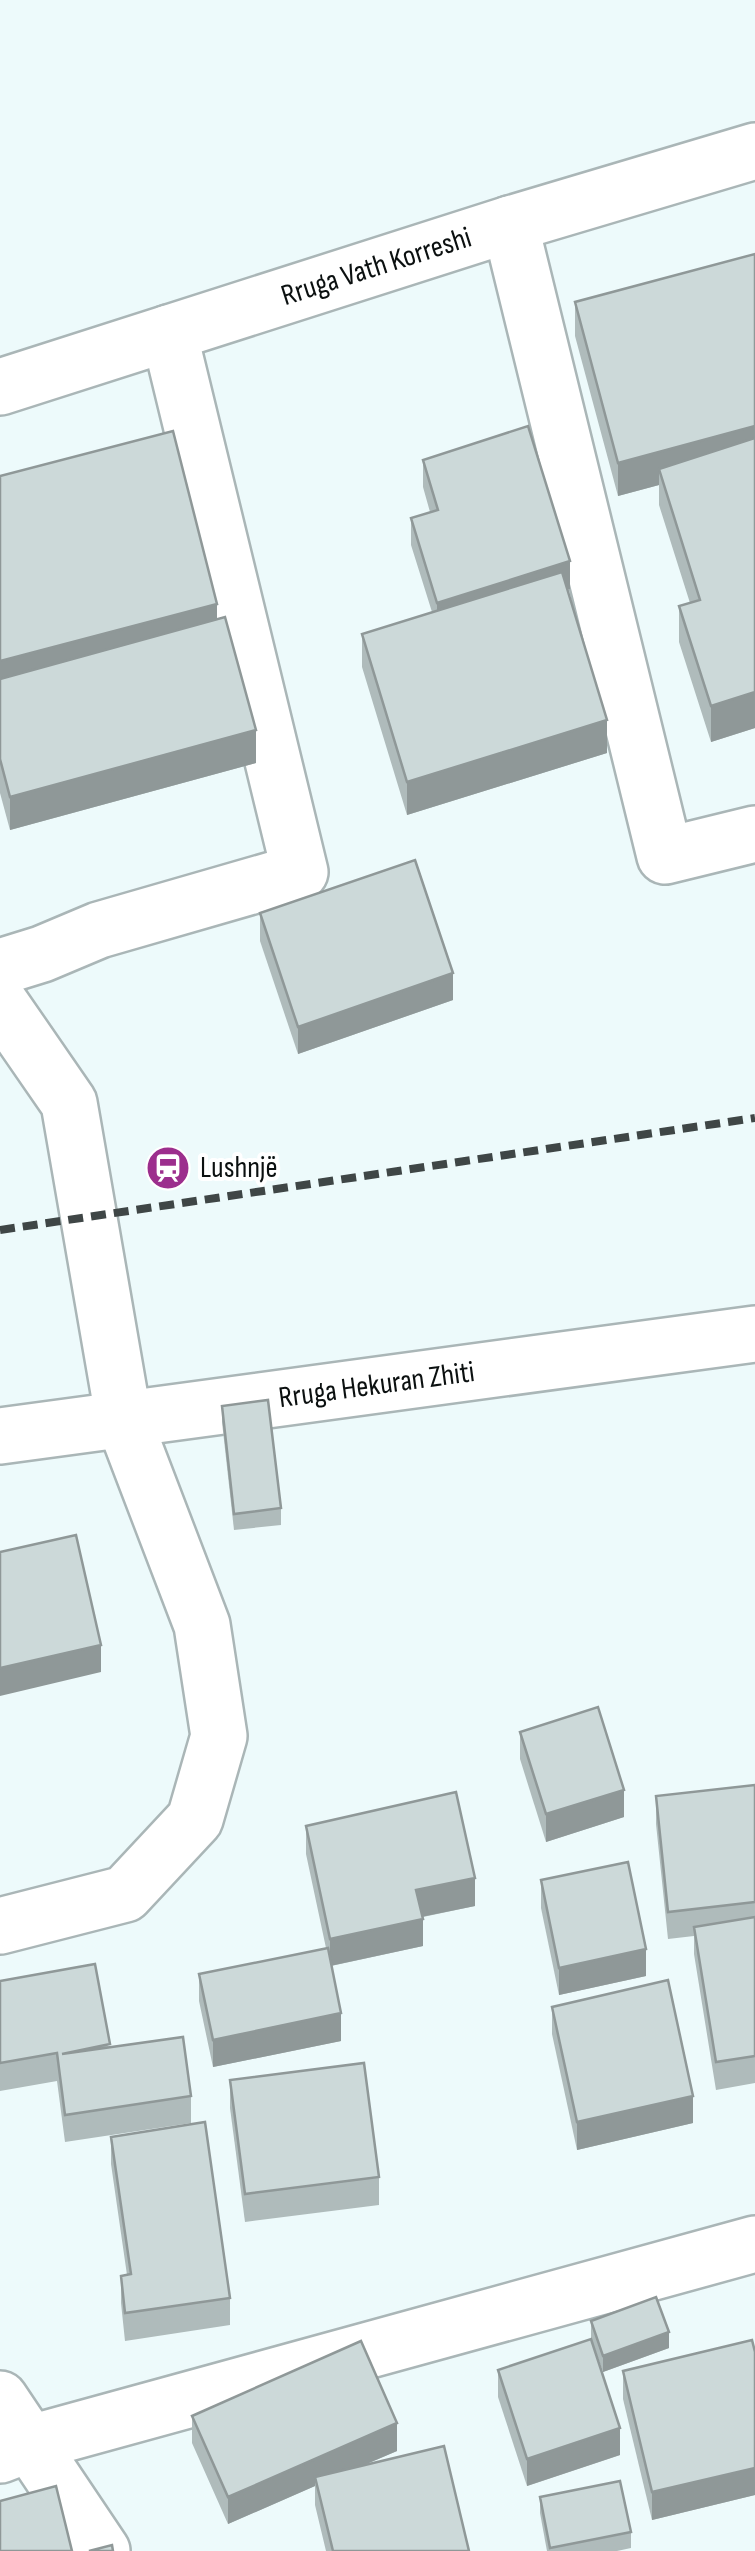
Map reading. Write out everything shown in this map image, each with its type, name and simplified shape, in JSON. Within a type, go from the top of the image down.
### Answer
[{"type":"street","name":"Rruga Vath Korreshi","points":[[0,387],[510,224],[755,151]]},
{"type":"street","points":[[510,224],[665,856],[755,834]]},
{"type":"street","points":[[0,967],[99,930],[300,872],[169,332]]},
{"type":"street","points":[[0,1003],[69,1103],[124,1421],[202,1624],[219,1736],[194,1818],[125,1894],[0,1926]]},
{"type":"street","name":"Rruga Hekuran Zhiti","points":[[0,1436],[755,1334]]},
{"type":"street","points":[[16,2449],[755,2244]]},
{"type":"street","points":[[0,2398],[16,2449],[102,2551]]},
{"type":"building","points":[[755,254],[755,426],[618,463],[575,302]]},
{"type":"building","points":[[528,426],[570,561],[437,603],[411,518],[438,510],[423,460]]},
{"type":"building","points":[[173,431],[217,604],[0,661],[0,476]]},
{"type":"building","points":[[755,438],[755,692],[711,706],[679,606],[700,600],[659,469]]},
{"type":"building","points":[[562,572],[607,720],[407,782],[362,634]]},
{"type":"building","points":[[225,617],[256,730],[10,797],[0,759],[0,679]]},
{"type":"building","points":[[415,860],[453,973],[298,1027],[260,913]]},
{"type":"building","points":[[268,1400],[281,1508],[234,1514],[222,1406]]},
{"type":"building","points":[[76,1535],[101,1645],[0,1668],[0,1552]]},
{"type":"building","points":[[598,1707],[624,1790],[546,1814],[520,1732]]},
{"type":"building","points":[[755,1785],[755,1902],[668,1912],[656,1796]]},
{"type":"building","points":[[456,1792],[475,1878],[416,1890],[423,1919],[330,1939],[306,1826]]},
{"type":"building","points":[[628,1862],[646,1949],[559,1968],[541,1880]]},
{"type":"building","points":[[755,1917],[755,2056],[716,2062],[694,1927]]},
{"type":"building","points":[[328,1948],[341,2013],[213,2040],[199,1974]]},
{"type":"building","points":[[95,1964],[110,2044],[62,2054],[183,2037],[191,2096],[65,2115],[57,2053],[0,2063],[0,1981]]},
{"type":"building","points":[[668,1980],[693,2096],[577,2122],[552,2007]]},
{"type":"building","points":[[364,2063],[379,2177],[245,2194],[230,2080]]},
{"type":"building","points":[[205,2122],[230,2298],[125,2313],[121,2276],[131,2274],[111,2137]]},
{"type":"building","points":[[656,2297],[669,2332],[603,2356],[591,2321]]},
{"type":"building","points":[[591,2339],[620,2428],[527,2459],[498,2370]]},
{"type":"building","points":[[752,2340],[755,2468],[652,2492],[623,2371]]},
{"type":"building","points":[[361,2341],[397,2423],[228,2497],[192,2416]]},
{"type":"building","points":[[444,2446],[469,2551],[333,2551],[315,2477]]},
{"type":"building","points":[[620,2481],[631,2532],[550,2548],[540,2497]]},
{"type":"building","points":[[56,2486],[72,2551],[0,2551],[0,2501]]},
{"type":"building","points":[[112,2545],[113,2551],[89,2551]]},
{"type":"railway","points":[[0,1230],[755,1118]]},
{"type":"place","name":"Lushnjë","points":[[168,1168]]}]
